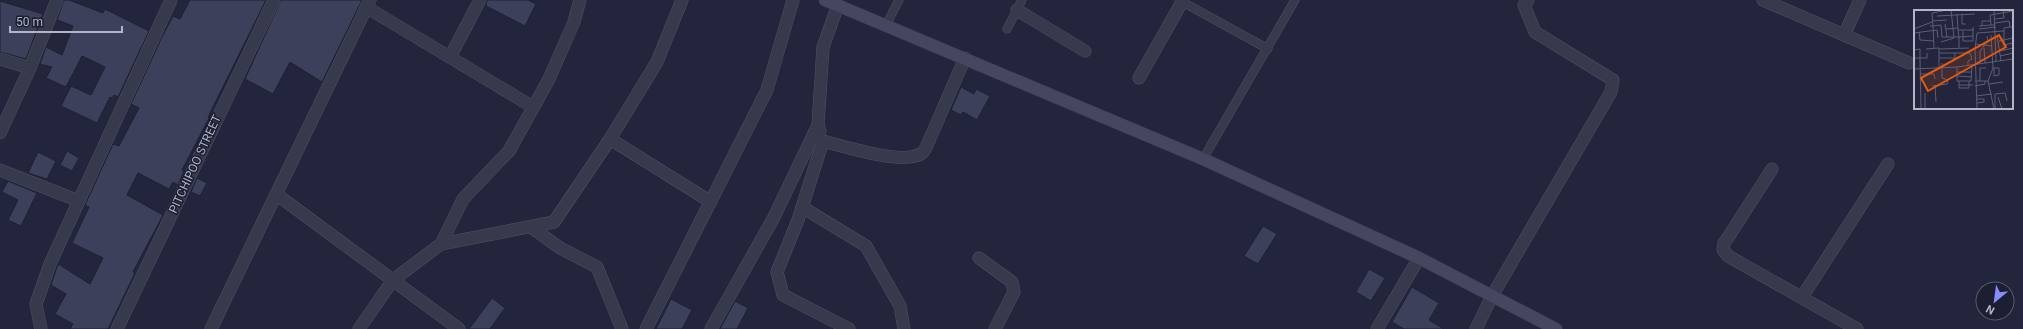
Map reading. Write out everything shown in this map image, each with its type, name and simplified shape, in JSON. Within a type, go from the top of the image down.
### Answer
[{"type":"street","points":[[0,133],[30,68],[57,0]]},
{"type":"street","points":[[41,329],[36,304],[50,264],[171,0]]},
{"type":"street","name":"PITCHIPOO STREET","points":[[117,329],[274,0]]},
{"type":"street","points":[[450,57],[480,0]]},
{"type":"street","points":[[441,244],[463,199],[509,151],[549,79],[574,22],[580,0]]},
{"type":"street","points":[[359,329],[393,280],[441,244],[554,222],[610,139],[657,62],[682,0]]},
{"type":"street","points":[[646,329],[767,90],[793,0]]},
{"type":"street","points":[[825,0],[1203,159],[1419,258],[1556,329]]},
{"type":"street","points":[[1476,329],[1492,296],[1611,92],[1613,80],[1535,32],[1524,5],[1528,0]]},
{"type":"street","points":[[1763,0],[1909,63]]},
{"type":"street","points":[[1844,35],[1860,0]]},
{"type":"street","points":[[1139,78],[1180,1]]},
{"type":"street","points":[[211,329],[368,4],[450,57],[533,107]]},
{"type":"street","points":[[711,329],[773,219],[818,125],[824,48],[838,5]]},
{"type":"street","points":[[1020,5],[1086,51]]},
{"type":"street","points":[[823,141],[871,153],[906,159],[922,153],[928,143],[965,58]]},
{"type":"street","points":[[0,59],[30,68]]},
{"type":"street","points":[[818,125],[823,141],[802,207],[776,272],[783,295],[849,329]]},
{"type":"street","points":[[610,139],[711,202]]},
{"type":"street","points":[[1802,297],[1888,164]]},
{"type":"street","points":[[1772,169],[1728,236],[1724,243],[1723,250],[1728,256],[1857,329]]},
{"type":"street","points":[[0,170],[79,200]]},
{"type":"street","points":[[276,194],[459,329]]},
{"type":"street","points":[[802,207],[866,246],[900,306],[904,329]]},
{"type":"street","points":[[531,227],[560,248],[597,267],[622,329]]},
{"type":"street","points":[[979,258],[1012,282],[1014,292],[995,329]]},
{"type":"street","points":[[1377,329],[1419,258]]},
{"type":"lane","points":[[886,25],[900,0]]},
{"type":"lane","points":[[1203,159],[1296,0]]},
{"type":"lane","points":[[1180,1],[1268,49]]},
{"type":"lane","points":[[1007,29],[1020,5]]},
{"type":"building","points":[[64,0],[69,0],[103,13],[105,9],[149,31],[118,97],[114,95],[112,98],[110,97],[97,123],[61,106],[71,86],[91,95],[105,67],[82,56],[66,87],[46,78],[52,67],[40,64],[46,47],[62,55],[73,26],[57,20]]},
{"type":"building","points":[[190,0],[266,0],[182,170],[184,171],[178,185],[173,182],[169,189],[138,173],[127,195],[163,215],[133,272],[135,273],[108,329],[70,329],[73,324],[55,314],[66,294],[51,285],[58,264],[90,284],[103,258],[72,243],[89,207],[85,205],[113,144],[119,146],[139,108],[131,104],[162,37],[173,16],[180,19]]},
{"type":"building","points":[[281,0],[362,0],[322,82],[290,62],[273,94],[245,79]]},
{"type":"building","points":[[487,0],[528,0],[536,4],[525,26],[486,6]]},
{"type":"building","points":[[0,1],[43,14],[26,59],[0,52]]},
{"type":"building","points":[[961,87],[974,94],[976,89],[990,96],[977,120],[963,112],[961,115],[951,110]]},
{"type":"building","points":[[67,151],[79,158],[72,171],[60,165]]},
{"type":"building","points":[[38,152],[56,161],[47,179],[28,173]]},
{"type":"building","points":[[197,178],[207,183],[200,196],[191,192]]},
{"type":"building","points":[[8,181],[37,193],[21,226],[8,220],[18,200],[2,192]]},
{"type":"building","points":[[1263,226],[1277,234],[1258,264],[1244,256]]},
{"type":"building","points":[[1369,269],[1385,278],[1371,301],[1356,292]]},
{"type":"building","points":[[1412,287],[1439,303],[1429,320],[1444,329],[1404,329],[1392,322]]},
{"type":"building","points":[[492,298],[505,308],[490,329],[469,329]]},
{"type":"building","points":[[671,299],[692,310],[682,329],[656,329]]},
{"type":"building","points":[[735,301],[748,308],[737,329],[720,329]]}]
